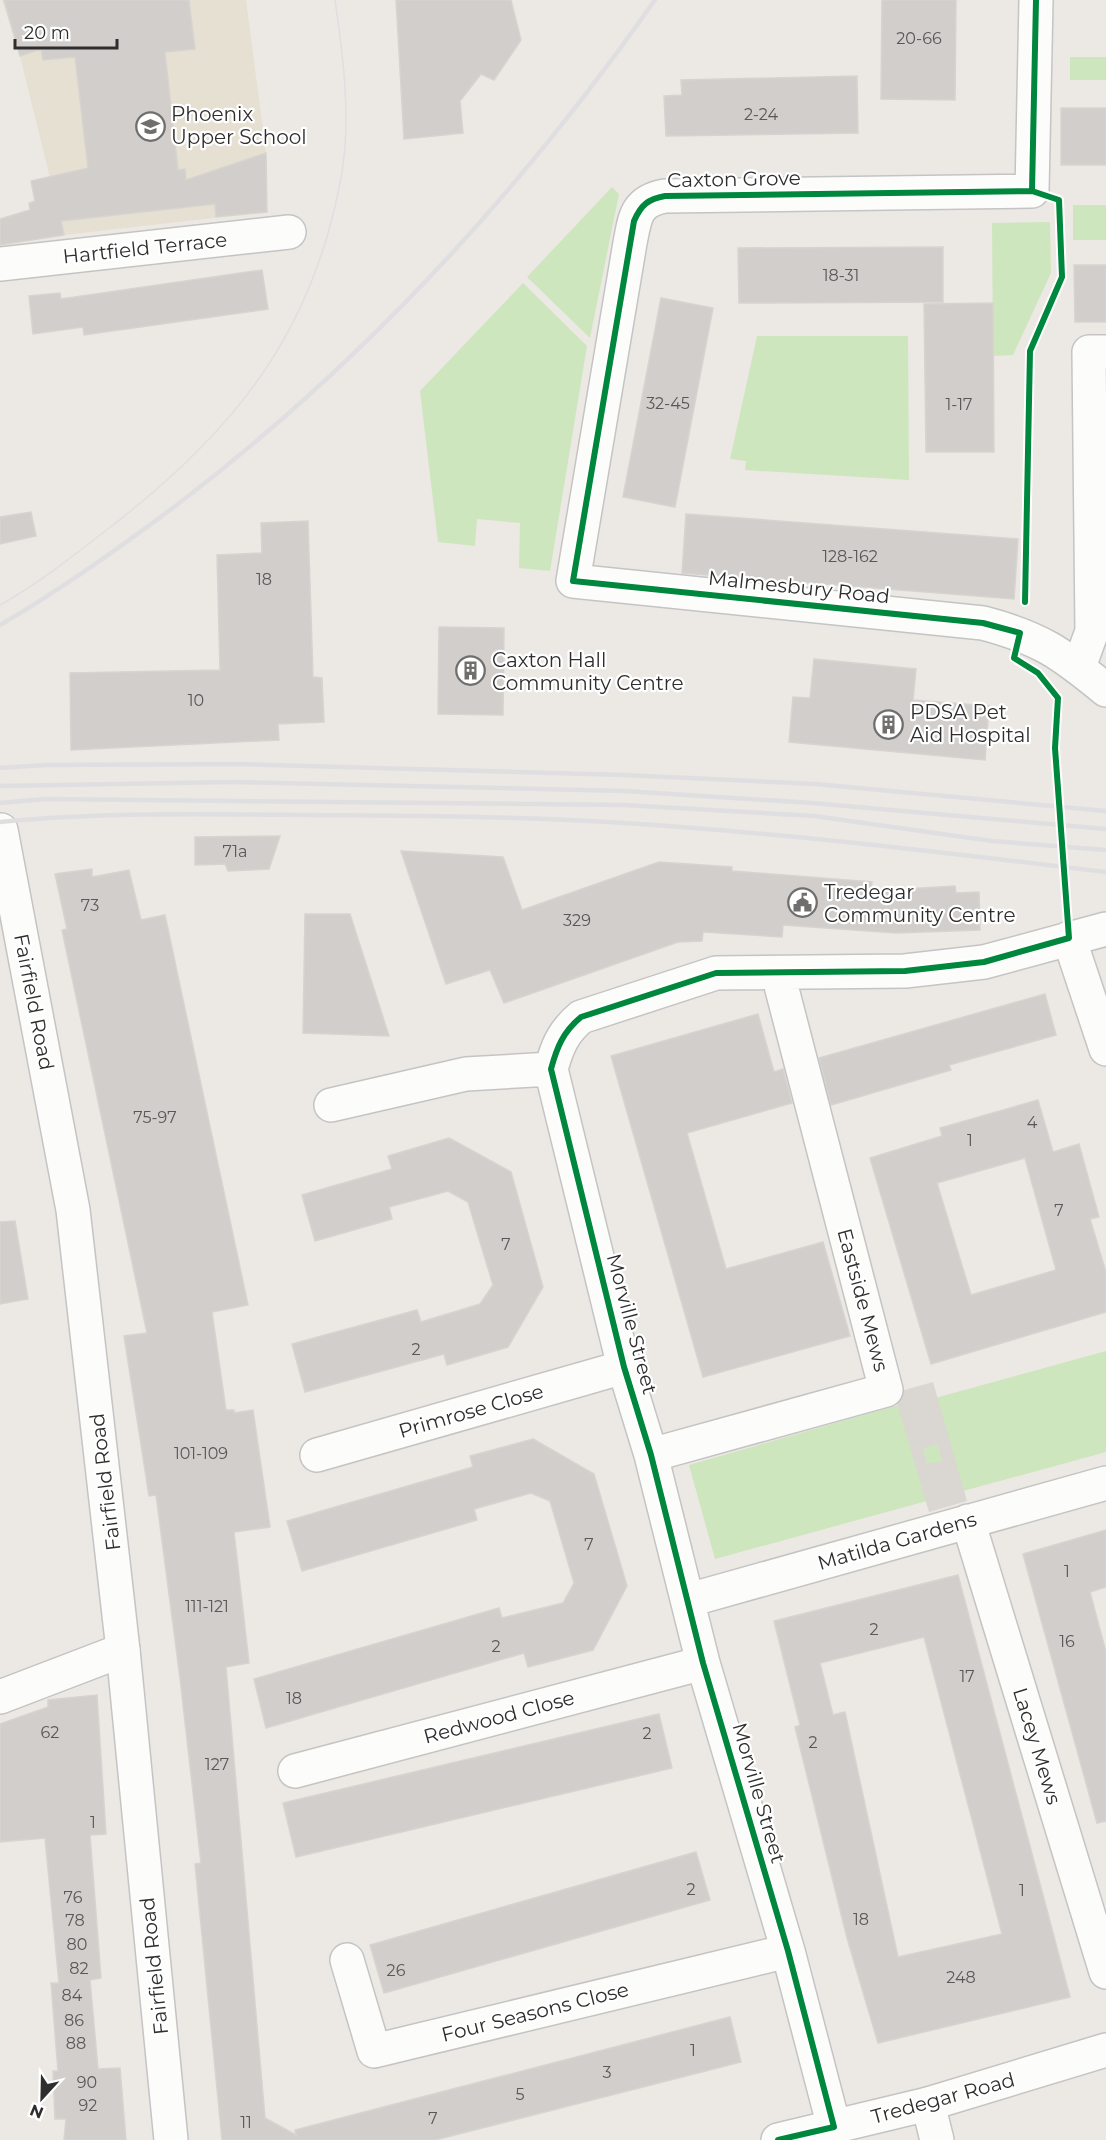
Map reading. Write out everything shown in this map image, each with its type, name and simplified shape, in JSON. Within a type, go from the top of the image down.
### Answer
[{"type":"street","name":"Caxton Grove","points":[[573,580],[634,221],[639,209],[650,199],[665,196],[1032,191],[1036,0]]},
{"type":"street","name":"Hartfield Terrace","points":[[0,264],[289,232]]},
{"type":"street","points":[[1079,667],[1092,632],[1089,352],[1106,352]]},
{"type":"street","name":"Malmesbury Road","points":[[573,580],[984,623],[1020,633],[1048,645],[1106,690]]},
{"type":"street","name":"Fairfield Road","points":[[1,830],[73,1210],[123,1650],[171,2140]]},
{"type":"street","points":[[332,1105],[466,1074],[551,1069],[557,1046],[567,1028],[581,1017],[716,974],[905,971],[984,962],[1106,929]]},
{"type":"street","points":[[1069,938],[1106,1049]]},
{"type":"street","name":"Eastside Mews","points":[[651,1455],[886,1390],[778,974]]},
{"type":"street","name":"Morville Street","points":[[551,1069],[624,1367],[651,1455],[703,1663],[788,1951],[834,2127]]},
{"type":"street","name":"Primrose Close","points":[[318,1455],[624,1367]]},
{"type":"street","name":"Matilda Gardens","points":[[689,1600],[1106,1483]]},
{"type":"street","name":"Lacey Mews","points":[[968,1521],[1106,1972]]},
{"type":"street","points":[[0,1697],[123,1650]]},
{"type":"street","name":"Redwood Close","points":[[295,1771],[703,1663]]},
{"type":"street","name":"Four Seasons Close","points":[[347,1960],[374,2051],[788,1951]]},
{"type":"street","name":"Tredegar Road","points":[[778,2140],[928,2104],[1106,2050]]},
{"type":"street","points":[[928,2104],[937,2140]]},
{"type":"shaded area","name":"Phoenix Upper School","points":[[2,0],[246,0],[266,153],[267,212],[64,235],[20,56]]},
{"type":"shaded area","points":[[933,1382],[967,1501],[929,1512],[894,1393]],"holes":[[[938,1444],[942,1461],[927,1464],[923,1448]]]},
{"type":"green space","points":[[1070,57],[1106,57],[1106,80],[1070,80]]},
{"type":"green space","points":[[612,187],[619,194],[590,338],[527,277]]},
{"type":"green space","points":[[1073,205],[1106,205],[1106,240],[1073,240]]},
{"type":"green space","points":[[1050,222],[1051,273],[1013,355],[993,356],[992,223]]},
{"type":"green space","points":[[523,283],[587,346],[550,571],[519,568],[520,523],[477,519],[475,546],[438,542],[420,391]]},
{"type":"green space","points":[[757,336],[908,336],[909,480],[745,470],[746,461],[730,459]]},
{"type":"green space","points":[[1106,1351],[1106,1452],[715,1559],[689,1465],[898,1405],[899,1408]]},
{"type":"building","points":[[4,0],[189,0],[195,49],[165,52],[178,170],[185,169],[186,180],[266,153],[267,212],[216,217],[215,204],[61,221],[64,235],[0,245],[0,219],[30,210],[29,203],[35,201],[31,181],[88,168],[75,57],[43,60],[41,49],[20,56]]},
{"type":"building","points":[[396,0],[511,0],[521,40],[494,80],[481,74],[460,101],[463,133],[404,139]]},
{"type":"building","points":[[882,0],[956,0],[955,100],[881,99]]},
{"type":"building","points":[[857,76],[858,133],[666,136],[664,96],[682,95],[681,80]]},
{"type":"building","points":[[1061,108],[1106,108],[1106,165],[1061,165]]},
{"type":"building","points":[[943,247],[943,302],[739,303],[738,248]]},
{"type":"building","points":[[1074,265],[1106,265],[1106,322],[1075,322]]},
{"type":"building","points":[[262,270],[268,309],[84,335],[83,327],[33,334],[29,296],[60,293],[61,299]]},
{"type":"building","points":[[661,298],[713,308],[675,507],[623,497]]},
{"type":"building","points":[[993,303],[994,452],[926,452],[924,304]]},
{"type":"building","points":[[31,512],[36,536],[0,544],[0,517]]},
{"type":"building","points":[[686,514],[1018,539],[1014,599],[682,573]]},
{"type":"building","points":[[308,521],[313,677],[322,678],[324,722],[278,724],[279,740],[71,750],[70,673],[220,670],[217,555],[262,553],[261,523]]},
{"type":"building","name":"Caxton Hall Community Centre","points":[[439,627],[504,628],[503,715],[438,714]]},
{"type":"building","name":"PDSA Pet Aid Hospital","points":[[814,659],[916,669],[913,700],[989,706],[985,760],[789,742],[793,697],[810,698]]},
{"type":"building","points":[[280,836],[269,869],[228,871],[225,864],[195,865],[195,837]]},
{"type":"building","points":[[401,851],[503,857],[522,910],[659,862],[732,867],[732,871],[872,882],[871,891],[955,886],[956,893],[979,892],[980,930],[896,933],[783,925],[782,937],[703,932],[702,941],[678,942],[504,1003],[490,970],[446,984]]},
{"type":"building","points":[[92,869],[92,877],[129,870],[141,920],[165,915],[248,1305],[212,1312],[226,1410],[234,1410],[234,1413],[253,1410],[270,1527],[234,1532],[249,1663],[226,1667],[265,2118],[296,2135],[295,2130],[730,2017],[741,2062],[435,2140],[222,2140],[195,1864],[201,1863],[180,1678],[156,1495],[149,1496],[124,1336],[147,1333],[62,930],[67,929],[55,874]]},
{"type":"building","points":[[305,914],[350,914],[389,1036],[303,1033]]},
{"type":"building","points":[[1045,994],[1056,1035],[949,1065],[951,1070],[831,1105],[819,1058]]},
{"type":"building","points":[[758,1014],[774,1072],[783,1069],[792,1103],[687,1133],[726,1269],[823,1242],[850,1336],[703,1377],[611,1056]]},
{"type":"building","points":[[1038,1100],[1053,1152],[1079,1144],[1099,1217],[1090,1219],[1106,1272],[1106,1312],[931,1364],[870,1158],[942,1136],[940,1128]],"holes":[[[1025,1158],[1056,1270],[971,1295],[937,1183]]]},
{"type":"building","points":[[449,1138],[511,1172],[543,1287],[508,1347],[447,1365],[444,1354],[305,1392],[292,1344],[417,1310],[421,1322],[480,1304],[493,1285],[468,1202],[448,1191],[389,1207],[392,1219],[315,1241],[302,1195],[392,1169],[388,1156]]},
{"type":"building","points":[[15,1221],[28,1299],[0,1304],[0,1222]]},
{"type":"building","points":[[533,1439],[594,1474],[627,1586],[593,1650],[528,1667],[524,1653],[266,1728],[254,1679],[499,1608],[502,1618],[563,1603],[574,1583],[550,1501],[531,1493],[474,1509],[477,1520],[302,1571],[287,1521],[473,1467],[470,1456]]},
{"type":"building","points":[[1106,1530],[1106,1587],[1090,1592],[1106,1652],[1106,1821],[1097,1823],[1023,1554]]},
{"type":"building","points":[[958,1575],[1070,1997],[878,2043],[847,1938],[795,1727],[800,1725],[774,1621]],"holes":[[[924,1637],[1002,1934],[898,1957],[845,1712],[833,1715],[820,1663]]]},
{"type":"building","points":[[97,1695],[106,1834],[90,1835],[101,1978],[90,1980],[98,2069],[120,2068],[126,2140],[64,2140],[66,2119],[55,2119],[53,2071],[58,2071],[51,1983],[59,1983],[45,1838],[0,1842],[0,1724],[48,1707],[48,1700]]},
{"type":"building","points":[[659,1714],[672,1768],[296,1857],[283,1803]]},
{"type":"building","points":[[696,1852],[710,1900],[384,1993],[370,1945]]},
{"type":"tram line","points":[[0,605],[39,581],[76,554],[147,498],[189,460],[226,420],[259,378],[287,333],[311,284],[329,231],[342,172],[346,107],[335,0]]},
{"type":"railway","points":[[0,625],[91,567],[178,504],[312,392],[375,332],[494,206],[604,71],[655,0]]},
{"type":"railway","points":[[0,768],[45,765],[238,764],[625,775],[815,784],[1106,811]]},
{"type":"railway","points":[[0,786],[233,782],[625,791],[812,803],[1106,829]]},
{"type":"railway","points":[[0,803],[45,799],[624,805],[814,816],[992,841],[1106,850]]},
{"type":"railway","points":[[0,822],[115,815],[191,814],[465,817],[584,821],[805,838],[1106,872]]},
{"type":"cycle path","points":[[1032,191],[1036,0]]},
{"type":"cycle path","points":[[778,2140],[834,2127],[788,1951],[703,1663],[651,1455],[624,1367],[551,1069],[562,1040],[581,1017],[716,973],[905,971],[984,962],[1069,938],[1055,748],[1058,698],[1038,673],[1014,658],[1020,633],[983,623],[573,581],[634,221],[646,204],[665,196],[1032,191],[1059,200],[1062,277],[1030,351],[1025,602]]},
{"type":"place","name":"Phoenix Upper School","points":[[150,126]]},
{"type":"place","name":"Caxton Hall Community Centre","points":[[471,671]]},
{"type":"place","name":"PDSA Pet Aid Hospital","points":[[889,724]]},
{"type":"place","name":"Tredegar Community Centre","points":[[803,903]]}]
